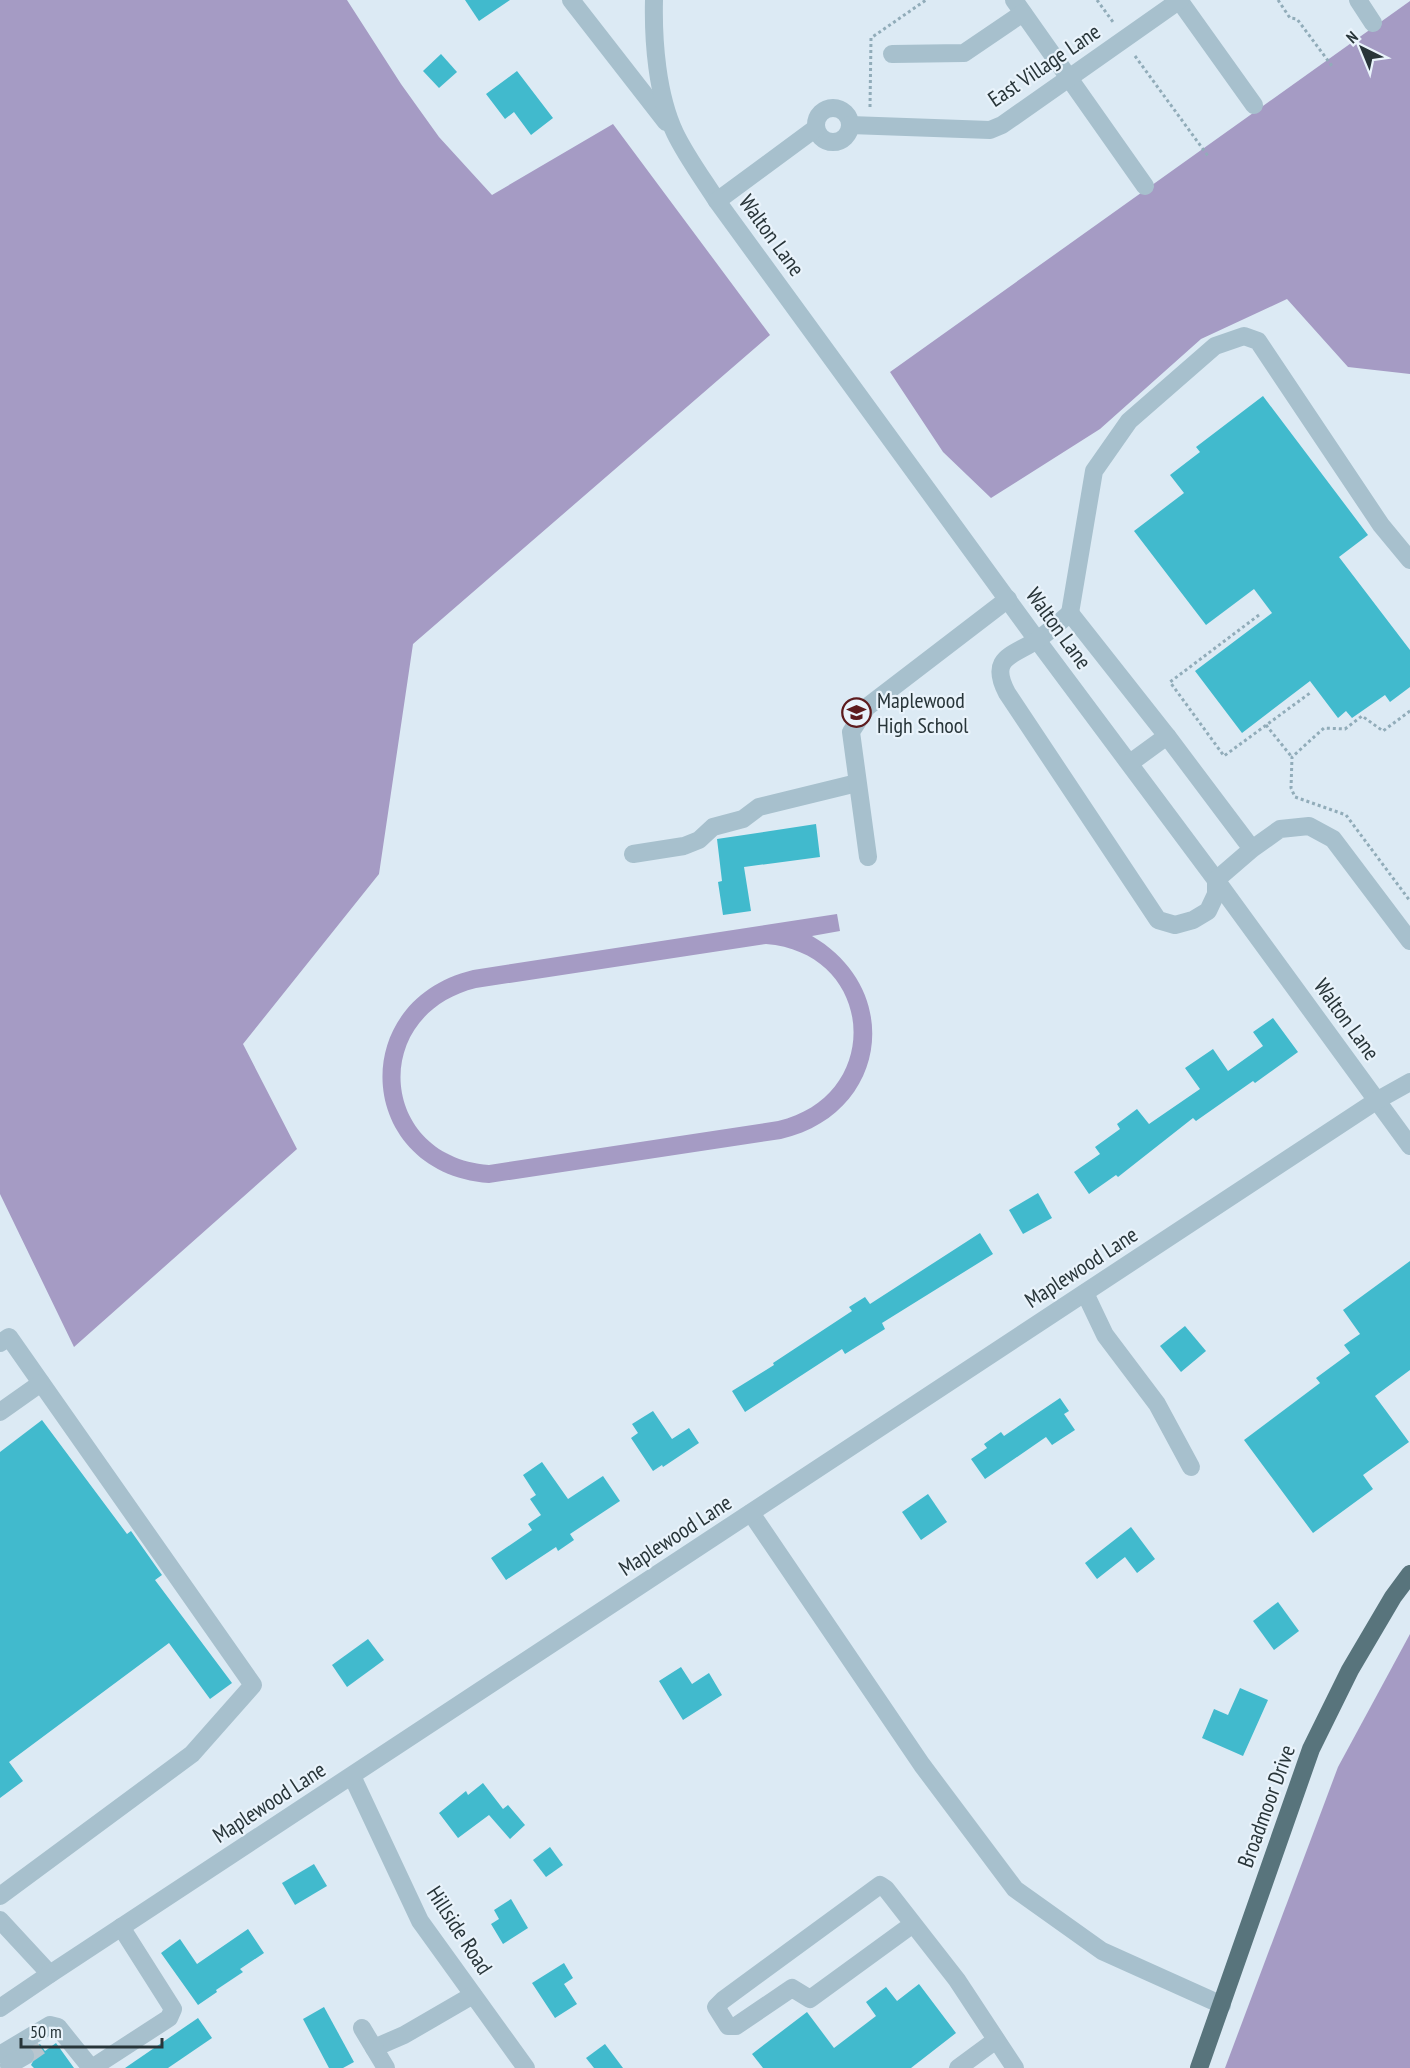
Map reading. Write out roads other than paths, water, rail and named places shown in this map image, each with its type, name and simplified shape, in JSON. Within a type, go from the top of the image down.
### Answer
[{"type":"main road","name":"Broadmoor Drive","points":[[1199,2068],[1311,1749],[1350,1670],[1393,1597],[1410,1574]]},
{"type":"street","name":"Walton Lane","points":[[571,0],[675,133],[720,206],[1410,1146]]},
{"type":"street","name":"Walton Lane","points":[[654,0],[655,45],[664,101],[675,133]]},
{"type":"street","points":[[1179,0],[1254,105]]},
{"type":"street","name":"East Village Lane","points":[[850,125],[990,130],[1002,125],[1179,0]]},
{"type":"street","points":[[1358,0],[1373,23]]},
{"type":"street","points":[[892,54],[964,52],[1018,7],[1145,186]]},
{"type":"street","points":[[831,108],[841,110],[846,114],[850,125],[846,135],[836,142],[825,140],[818,132],[818,117],[821,113],[831,108]]},
{"type":"street","points":[[720,206],[818,132]]},
{"type":"street","points":[[1410,560],[1381,525],[1258,341],[1244,336],[1215,346],[1129,421],[1094,471],[1070,613],[1037,640],[1007,656],[1001,666],[999,679],[1158,920],[1176,925],[1193,920],[1208,911],[1216,894],[1216,880],[1252,849],[1280,829],[1309,826],[1333,839],[1410,941]]},
{"type":"street","points":[[868,857],[851,732],[867,706],[1008,599]]},
{"type":"street","points":[[1070,613],[1252,849]]},
{"type":"street","points":[[1130,763],[1167,736]]},
{"type":"street","points":[[633,854],[684,846],[699,840],[713,827],[743,819],[759,807],[857,783]]},
{"type":"street","name":"Maplewood Lane","points":[[0,2008],[1376,1101],[1410,1082]]},
{"type":"street","points":[[1085,1293],[1104,1335],[1157,1404],[1191,1467]]},
{"type":"street","points":[[0,1343],[9,1337],[253,1685],[192,1754],[0,1896]]},
{"type":"street","points":[[0,1412],[41,1383]]},
{"type":"street","points":[[751,1513],[922,1765],[1015,1889],[1102,1951],[1221,2005]]},
{"type":"street","name":"Hillside Road","points":[[352,1776],[420,1921],[526,2068]]},
{"type":"street","points":[[913,1924],[810,1999],[792,1988],[736,2026],[728,2026],[716,2007],[880,1886],[886,1889],[957,1980],[1015,2068]]},
{"type":"street","points":[[0,1920],[50,1974]]},
{"type":"street","points":[[5,2060],[50,2025],[58,2026],[91,2068],[169,2018],[173,2009],[121,1927]]},
{"type":"street","points":[[374,2048],[404,2035],[473,1995]]},
{"type":"street","points":[[362,2028],[386,2068]]},
{"type":"street","points":[[41,2045],[61,2030]]},
{"type":"street","points":[[958,2068],[996,2040]]},
{"type":"street","points":[[5,2060],[25,2055]]},
{"type":"tunnel","points":[[25,2056],[41,2045]]},
{"type":"place","name":"Maplewood High School","points":[[856,713]]}]
